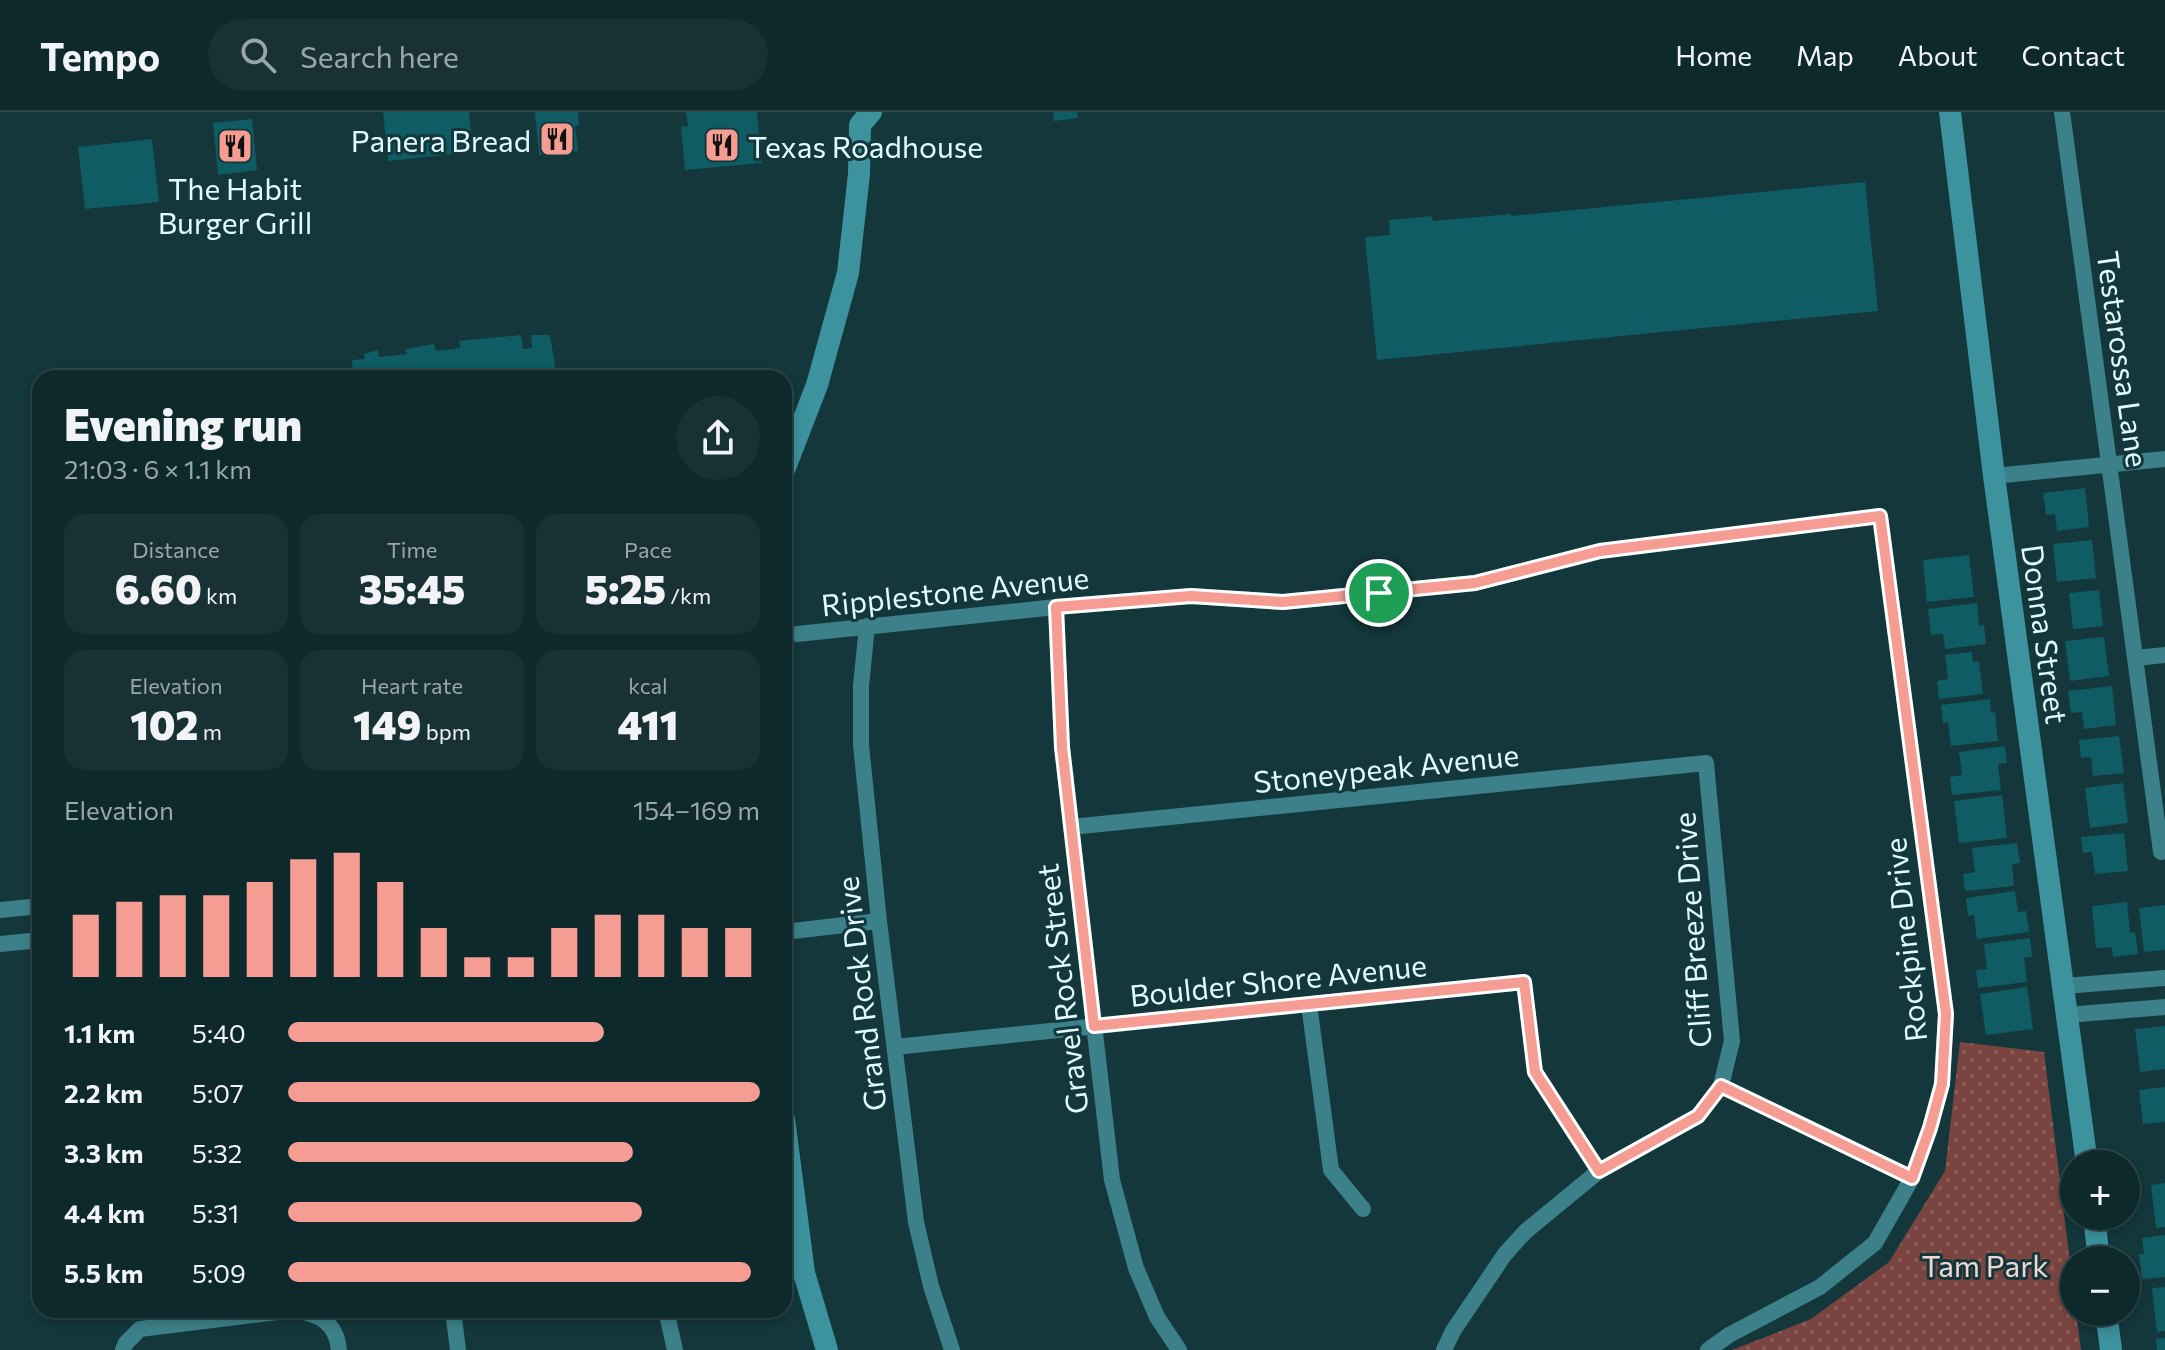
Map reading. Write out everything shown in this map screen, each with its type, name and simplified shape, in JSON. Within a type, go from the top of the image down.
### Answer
[{"type":"street","name":"Donna Street","points":[[1950,112],[1994,476],[2085,1150]]},
{"type":"street","name":"Testarossa Lane","points":[[2062,112],[2161,852]]},
{"type":"street","points":[[792,449],[817,385],[848,273],[859,174],[860,116]]},
{"type":"street","points":[[1994,476],[2165,459]]},
{"type":"street","name":"Ripplestone Avenue","points":[[797,634],[1191,596],[1283,602],[1475,583],[1600,551],[1880,516]]},
{"type":"street","name":"Rockpine Drive","points":[[1708,1350],[1729,1335],[1820,1287],[1875,1243],[1912,1178],[1942,1084],[1946,1014],[1880,516]]},
{"type":"street","name":"Gravel Rock Street","points":[[1056,607],[1062,747],[1112,1180],[1136,1268],[1157,1317],[1179,1350]]},
{"type":"street","name":"Grand Rock Drive","points":[[867,626],[861,686],[861,745],[879,921],[916,1222],[931,1286],[952,1350]]},
{"type":"street","points":[[2136,658],[2165,655]]},
{"type":"street","name":"Stoneypeak Avenue","points":[[1071,827],[1706,763]]},
{"type":"street","name":"Cliff Breeze Drive","points":[[1444,1350],[1453,1331],[1505,1254],[1526,1231],[1599,1171],[1698,1116],[1721,1086],[1732,1041],[1706,763]]},
{"type":"street","points":[[0,910],[32,907]]},
{"type":"street","points":[[792,931],[879,921]]},
{"type":"street","points":[[0,944],[32,941]]},
{"type":"street","points":[[2064,986],[2165,978]]},
{"type":"street","name":"Boulder Shore Avenue","points":[[895,1047],[1524,982],[1535,1072],[1599,1171]]},
{"type":"street","points":[[1309,1004],[1331,1170],[1363,1209]]},
{"type":"street","points":[[2067,1015],[2165,1007]]},
{"type":"street","points":[[1721,1086],[1912,1178]]},
{"type":"street","points":[[792,1181],[804,1273],[827,1350]]},
{"type":"street","points":[[123,1350],[126,1343],[155,1318]]},
{"type":"street","points":[[321,1318],[329,1323],[339,1350]]},
{"type":"street","points":[[454,1318],[458,1350]]},
{"type":"street","points":[[668,1318],[675,1350]]},
{"type":"street","points":[[2108,1326],[2111,1350]]},
{"type":"green space","name":"Tam Park","points":[[1960,1042],[2044,1052],[2060,1182],[2060,1230],[2066,1230],[2068,1246],[2060,1246],[2060,1326],[2078,1326],[2081,1350],[1732,1350],[1811,1319],[1889,1262],[1945,1171]]},
{"type":"building","points":[[383,112],[469,112],[473,152],[388,161]]},
{"type":"building","name":"Panera Bread","points":[[535,112],[578,112],[579,125],[575,126],[578,151],[539,155]]},
{"type":"building","name":"Texas Roadhouse","points":[[686,112],[757,112],[762,163],[685,170],[681,127],[688,126]]},
{"type":"building","points":[[1053,112],[1077,112],[1078,118],[1054,121]]},
{"type":"building","name":"The Habit Burger Grill","points":[[252,119],[257,170],[218,175],[213,123]]},
{"type":"building","points":[[152,139],[159,202],[85,209],[78,147]]},
{"type":"building","points":[[1865,182],[1878,311],[1377,360],[1365,237],[1390,235],[1389,220],[1432,216],[1433,221],[1511,216]]},
{"type":"building","points":[[521,335],[523,349],[532,348],[531,335],[550,335],[556,370],[353,370],[352,360],[365,359],[364,354],[378,350],[379,357],[407,354],[405,349],[434,344],[436,351],[460,348],[459,341]]},
{"type":"building","points":[[2085,488],[2089,527],[2057,531],[2055,514],[2046,515],[2043,493]]},
{"type":"building","points":[[2092,540],[2096,578],[2057,582],[2053,544]]},
{"type":"building","points":[[1969,555],[1974,597],[1927,602],[1923,560]]},
{"type":"building","points":[[2099,590],[2103,626],[2073,629],[2069,593]]},
{"type":"building","points":[[1977,603],[1979,626],[1984,625],[1986,644],[1945,649],[1943,634],[1931,635],[1928,609]]},
{"type":"building","points":[[2104,637],[2109,676],[2070,681],[2065,641]]},
{"type":"building","points":[[1972,652],[1973,662],[1979,662],[1983,694],[1939,699],[1937,681],[1948,679],[1945,655]]},
{"type":"building","points":[[2112,686],[2116,725],[2084,729],[2082,712],[2071,713],[2068,691]]},
{"type":"building","points":[[1990,699],[1991,713],[1995,712],[1998,741],[1951,746],[1948,722],[1943,723],[1941,705]]},
{"type":"building","points":[[2119,736],[2124,773],[2093,776],[2091,757],[2081,758],[2079,740]]},
{"type":"building","points":[[2005,746],[2007,763],[1998,764],[2001,790],[1952,795],[1950,777],[1962,775],[1959,752]]},
{"type":"building","points":[[2123,783],[2128,823],[2090,828],[2085,788]]},
{"type":"building","points":[[2002,795],[2007,838],[1959,843],[1954,801]]},
{"type":"building","points":[[2124,833],[2128,871],[2095,874],[2092,852],[2083,853],[2081,837]]},
{"type":"building","points":[[2017,843],[2020,863],[2012,864],[2014,886],[1965,891],[1963,874],[1975,872],[1972,848]]},
{"type":"building","points":[[2015,891],[2018,912],[2026,911],[2029,932],[1977,939],[1974,915],[1968,916],[1966,898]]},
{"type":"building","points":[[2127,902],[2130,933],[2135,932],[2138,954],[2113,957],[2112,947],[2096,948],[2092,906]]},
{"type":"building","points":[[2165,905],[2165,950],[2144,952],[2139,908]]},
{"type":"building","points":[[2030,938],[2032,957],[2024,958],[2027,982],[1978,988],[1976,970],[1987,969],[1984,944]]},
{"type":"building","points":[[2027,987],[2033,1029],[1986,1035],[1980,994]]},
{"type":"building","points":[[2165,1026],[2165,1069],[2140,1072],[2135,1029]]},
{"type":"building","points":[[2165,1087],[2165,1122],[2143,1124],[2139,1090]]},
{"type":"building","points":[[2165,1183],[2165,1227],[2156,1228],[2151,1185]]},
{"type":"building","points":[[2165,1235],[2165,1277],[2142,1279],[2142,1238]]},
{"type":"building","points":[[2165,1287],[2165,1331],[2157,1332],[2152,1288]]},
{"type":"building","points":[[2165,1338],[2165,1350],[2157,1350],[2156,1339]]},
{"type":"place","name":"Panera Bread","points":[[557,139]]},
{"type":"place","name":"Texas Roadhouse","points":[[722,145]]},
{"type":"place","name":"The Habit Burger Grill","points":[[235,146]]},
{"type":"route","points":[[1880,516],[1946,1014],[1942,1084],[1912,1178],[1721,1086],[1698,1116],[1599,1171],[1535,1072],[1524,982],[1094,1026],[1062,747],[1056,607],[1191,596],[1283,602],[1379,593],[1475,583],[1600,551],[1880,516]]}]
